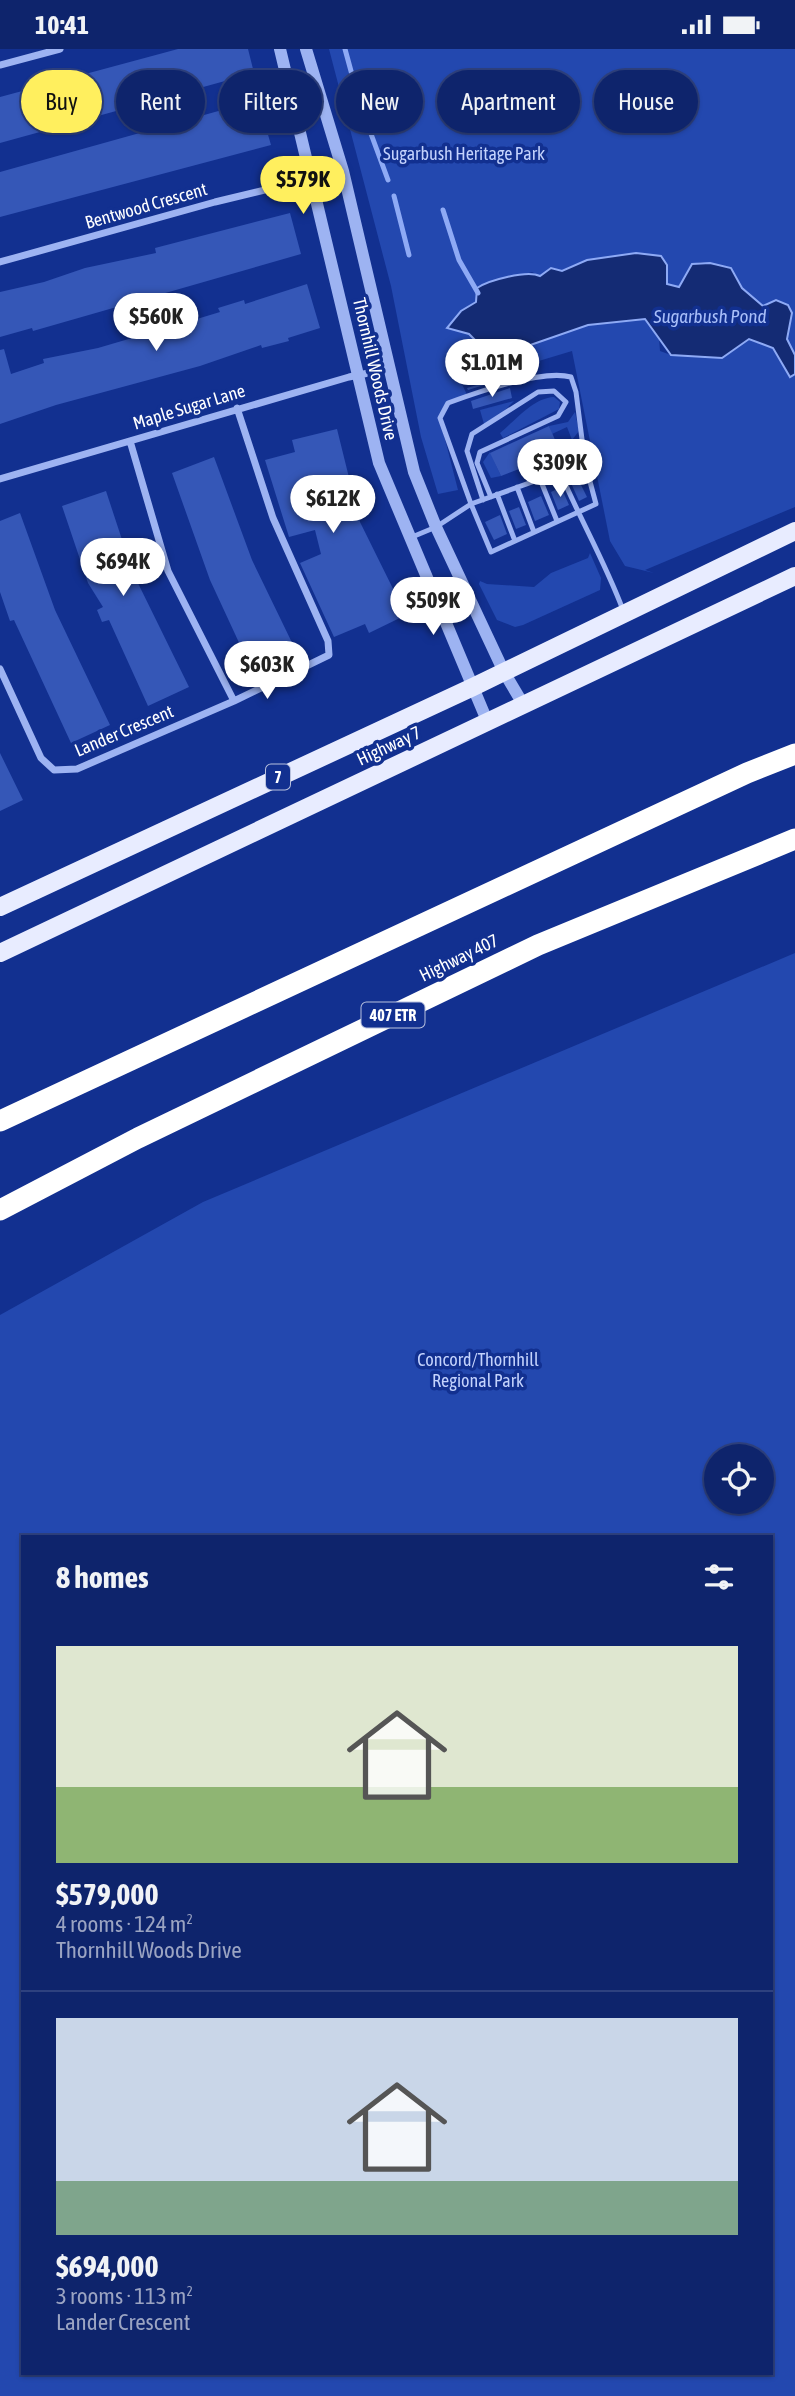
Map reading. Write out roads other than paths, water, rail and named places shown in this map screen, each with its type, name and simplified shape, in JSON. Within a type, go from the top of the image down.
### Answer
[{"type":"highway","points":[[0,1121],[747,773],[795,754]]},
{"type":"highway","name":"Highway 407","points":[[0,1210],[138,1138],[538,945],[795,839]]},
{"type":"main road","name":"Highway 7","points":[[0,907],[473,687],[795,531]]},
{"type":"main road","name":"Highway 7","points":[[0,953],[795,576]]},
{"type":"street","points":[[0,65],[60,49]]},
{"type":"street","name":"Thornhill Woods Drive","points":[[279,49],[379,463],[488,723]]},
{"type":"street","name":"Thornhill Woods Drive","points":[[306,49],[343,171],[414,472],[436,527],[504,672],[523,704]]},
{"type":"street","name":"Bentwood Crescent","points":[[0,262],[311,177],[343,171]]},
{"type":"street","name":"Maple Sugar Lane","points":[[0,479],[237,408],[388,369]]},
{"type":"street","name":"Lander Crescent","points":[[0,670],[41,758],[54,770],[77,769],[234,701],[329,655],[328,641],[273,518],[237,408]]},
{"type":"street","points":[[130,441],[168,572],[234,701]]},
{"type":"lane","points":[[561,374],[571,377],[576,392],[584,463],[596,504],[491,552],[440,418],[449,403],[536,379],[561,374]]},
{"type":"lane","points":[[482,500],[467,451],[472,434],[538,392],[554,391],[566,402],[558,416],[480,452],[477,463],[515,541]]},
{"type":"lane","points":[[409,538],[436,527],[471,504],[584,463]]},
{"type":"lane","points":[[560,472],[577,512],[592,535],[624,613]]},
{"type":"lane","points":[[541,479],[557,521]]},
{"type":"lane","points":[[517,487],[534,532]]},
{"type":"water","name":"Sugarbush Pond","points":[[636,253],[661,256],[667,265],[667,284],[679,287],[692,264],[710,263],[731,268],[742,288],[763,306],[776,300],[788,305],[792,313],[787,339],[795,355],[795,374],[790,377],[773,348],[749,339],[722,358],[671,355],[645,319],[588,325],[516,350],[486,351],[469,334],[447,328],[461,311],[476,302],[477,288],[490,282],[518,275],[540,276],[551,268],[562,271],[587,260]]},
{"type":"waterway","points":[[345,49],[360,104],[388,180]]},
{"type":"waterway","points":[[394,196],[409,255]]},
{"type":"waterway","points":[[443,210],[459,260],[478,293]]},
{"type":"park label","name":"Sugarbush Heritage Park","points":[[464,154]]},
{"type":"park label","name":"Concord/Thornhill Regional Park","points":[[478,1370]]}]
